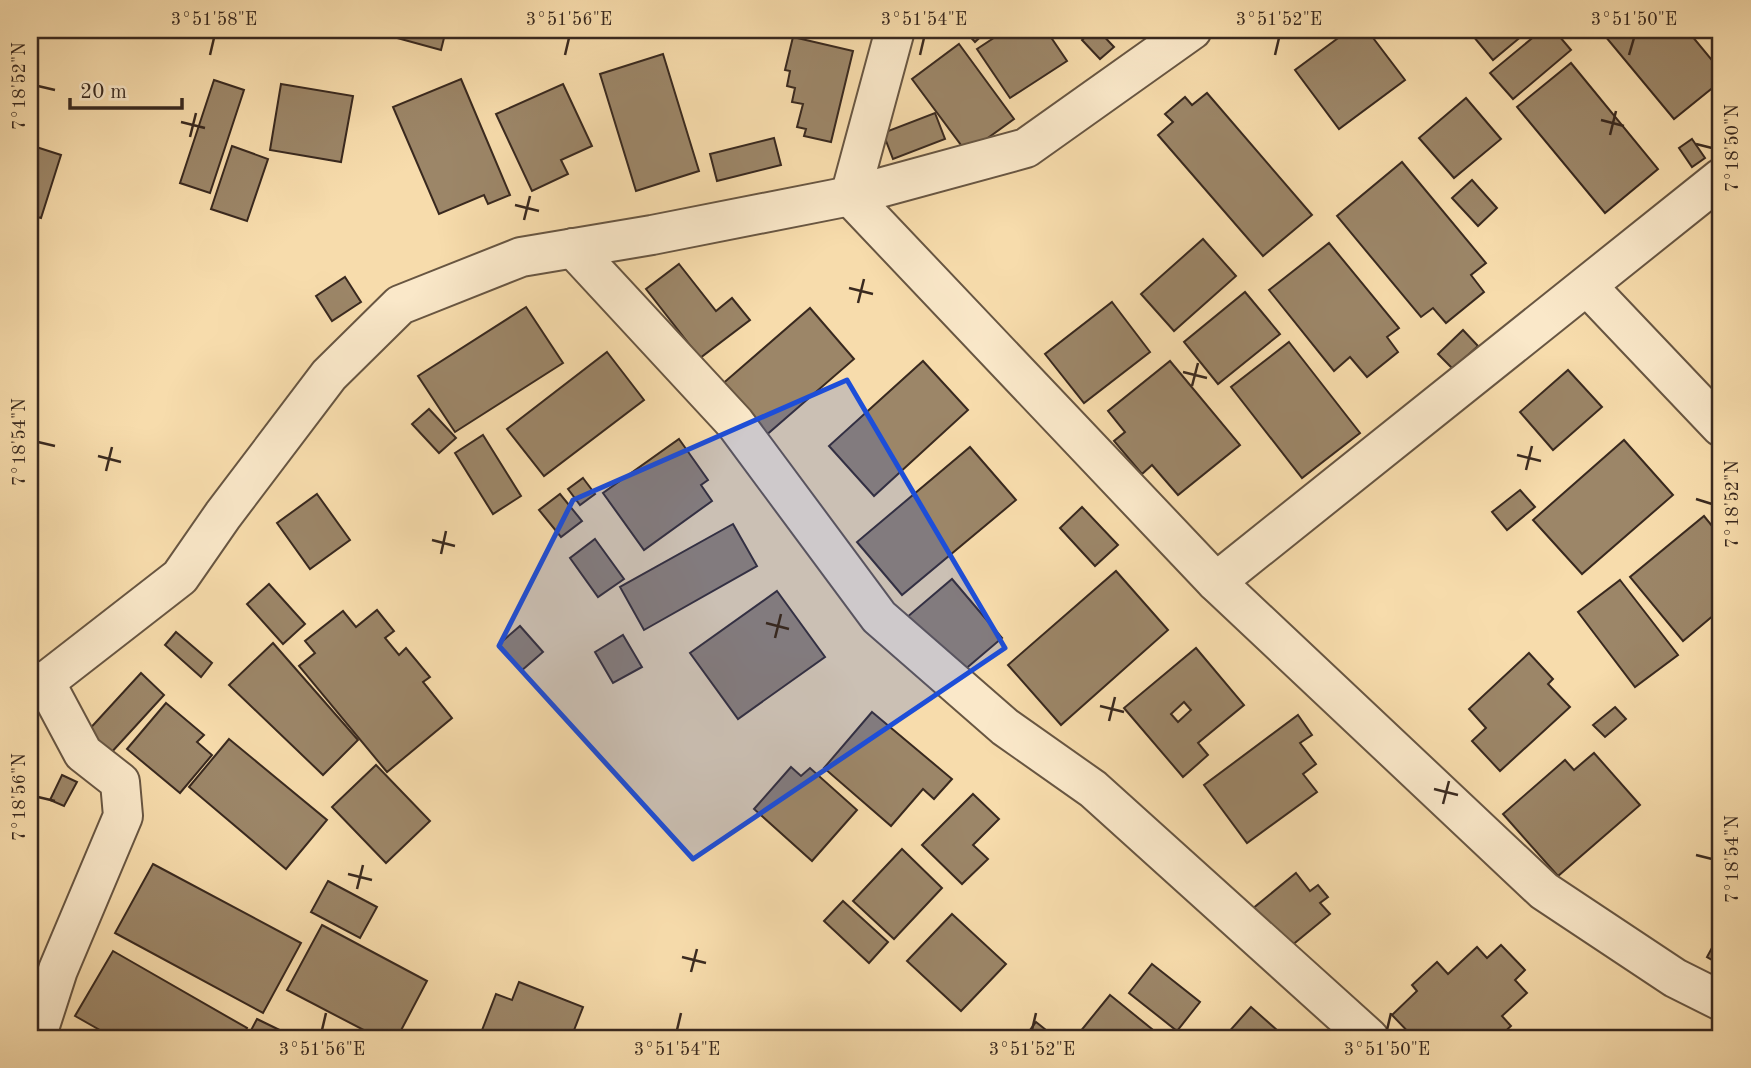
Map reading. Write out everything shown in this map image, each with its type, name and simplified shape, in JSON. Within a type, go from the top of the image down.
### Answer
[{"type":"street","points":[[850,196],[895,30]]},
{"type":"street","points":[[36,1038],[58,970],[123,816],[120,782],[83,753],[37,681],[180,577],[223,514],[329,375],[400,305],[522,257],[850,196],[1026,148],[1192,30]]},
{"type":"street","points":[[1216,582],[1721,178]]},
{"type":"street","points":[[850,196],[1216,582],[1544,891],[1675,978],[1721,1000]]},
{"type":"street","points":[[573,248],[735,423],[879,617],[1004,727],[1093,789],[1369,1038]]},
{"type":"street","points":[[1587,286],[1721,427]]},
{"type":"highlighted area","points":[[847,380],[1005,648],[693,859],[499,646],[573,500]]},
{"type":"building","points":[[380,30],[446,30],[441,50],[379,33]]},
{"type":"building","points":[[914,30],[931,30],[923,38]]},
{"type":"building","points":[[964,30],[988,30],[975,42]]},
{"type":"building","points":[[1006,30],[1046,30],[1067,61],[1010,98],[977,49]]},
{"type":"building","points":[[1093,30],[1098,30],[1114,47],[1100,59],[1082,40]]},
{"type":"building","points":[[1349,30],[1367,30],[1405,80],[1339,129],[1295,70]]},
{"type":"building","points":[[1468,30],[1529,30],[1493,60]]},
{"type":"building","points":[[1542,30],[1554,30],[1571,50],[1513,99],[1490,73]]},
{"type":"building","points":[[1600,30],[1687,30],[1721,71],[1721,81],[1674,119]]},
{"type":"building","points":[[793,37],[853,51],[831,142],[804,136],[806,129],[797,127],[803,104],[792,102],[795,88],[787,86],[790,71],[785,70]]},
{"type":"building","points":[[959,44],[1014,119],[967,153],[912,79]]},
{"type":"building","points":[[663,54],[699,171],[636,191],[600,74]]},
{"type":"building","points":[[1571,63],[1658,169],[1605,213],[1517,107]]},
{"type":"building","points":[[461,79],[510,195],[488,204],[484,195],[439,214],[393,107]]},
{"type":"building","points":[[214,80],[244,90],[210,193],[180,183]]},
{"type":"building","points":[[281,84],[353,96],[341,162],[270,150]]},
{"type":"building","points":[[563,84],[592,146],[561,160],[568,174],[532,191],[496,114]]},
{"type":"building","points":[[1207,93],[1312,215],[1263,256],[1158,135],[1173,122],[1165,114],[1185,97],[1192,105]]},
{"type":"building","points":[[1466,98],[1501,139],[1454,178],[1419,138]]},
{"type":"building","points":[[935,113],[945,139],[893,159],[883,133]]},
{"type":"building","points":[[774,138],[781,165],[717,181],[710,154]]},
{"type":"building","points":[[1692,139],[1705,158],[1692,167],[1679,148]]},
{"type":"building","points":[[30,145],[61,155],[41,218],[30,215]]},
{"type":"building","points":[[232,146],[268,159],[247,221],[211,209]]},
{"type":"building","points":[[1402,162],[1486,263],[1471,275],[1484,292],[1446,323],[1433,308],[1421,317],[1337,216]]},
{"type":"building","points":[[1472,180],[1497,208],[1478,226],[1452,198]]},
{"type":"building","points":[[1203,239],[1236,276],[1174,331],[1141,294]]},
{"type":"building","points":[[1329,243],[1399,328],[1387,337],[1398,352],[1367,377],[1350,357],[1334,371],[1269,290]]},
{"type":"building","points":[[679,264],[716,311],[732,298],[750,320],[700,358],[646,289]]},
{"type":"building","points":[[345,277],[361,302],[332,321],[316,296]]},
{"type":"building","points":[[1245,292],[1280,334],[1218,384],[1184,342]]},
{"type":"building","points":[[1112,302],[1150,352],[1084,403],[1045,354]]},
{"type":"building","points":[[526,307],[563,363],[455,432],[418,376]]},
{"type":"building","points":[[810,308],[854,359],[764,437],[720,386]]},
{"type":"building","points":[[1463,330],[1478,346],[1453,369],[1438,354]]},
{"type":"building","points":[[1289,342],[1360,433],[1302,478],[1231,387]]},
{"type":"building","points":[[607,352],[644,400],[544,476],[507,429]]},
{"type":"building","points":[[923,361],[968,410],[874,496],[829,446]]},
{"type":"building","points":[[1170,361],[1240,445],[1178,495],[1152,465],[1142,474],[1114,441],[1125,432],[1108,411]]},
{"type":"building","points":[[1568,370],[1602,407],[1553,450],[1520,412]]},
{"type":"building","points":[[429,409],[456,438],[439,453],[412,424]]},
{"type":"building","points":[[483,435],[521,496],[493,514],[455,453]]},
{"type":"building","points":[[679,439],[708,480],[701,485],[712,501],[644,550],[603,493]]},
{"type":"building","points":[[1624,440],[1673,495],[1582,574],[1533,520]]},
{"type":"building","points":[[970,447],[1016,500],[902,595],[857,542]]},
{"type":"building","points":[[583,478],[595,494],[580,505],[568,489]]},
{"type":"building","points":[[1520,490],[1535,507],[1507,530],[1492,512]]},
{"type":"building","points":[[317,494],[350,540],[310,569],[277,523]]},
{"type":"building","points":[[560,494],[582,521],[561,537],[539,510]]},
{"type":"building","points":[[1082,507],[1118,545],[1095,566],[1060,528]]},
{"type":"building","points":[[1704,516],[1721,537],[1721,609],[1683,641],[1630,577]]},
{"type":"building","points":[[733,524],[757,566],[644,630],[620,587]]},
{"type":"building","points":[[595,539],[624,579],[598,597],[570,558]]},
{"type":"building","points":[[1116,571],[1168,630],[1061,725],[1008,665]]},
{"type":"building","points":[[952,579],[1002,638],[956,677],[906,618]]},
{"type":"building","points":[[1620,580],[1678,655],[1635,687],[1578,612]]},
{"type":"building","points":[[269,584],[305,624],[283,644],[247,604]]},
{"type":"building","points":[[777,591],[825,657],[738,719],[690,653]]},
{"type":"building","points":[[377,610],[394,631],[385,638],[399,655],[406,648],[430,677],[423,682],[452,718],[387,772],[299,666],[315,653],[305,641],[343,611],[356,627]]},
{"type":"building","points":[[520,626],[543,652],[521,671],[499,644]]},
{"type":"building","points":[[176,632],[212,663],[201,677],[165,645]]},
{"type":"building","points":[[623,635],[642,667],[613,683],[595,652]]},
{"type":"building","points":[[273,643],[358,740],[323,775],[229,685]]},
{"type":"building","points":[[1196,648],[1244,705],[1198,743],[1208,755],[1183,777],[1124,708]],"holes":[[[1184,702],[1191,710],[1178,722],[1171,714]]]},
{"type":"building","points":[[1529,653],[1553,679],[1548,684],[1570,707],[1500,771],[1472,741],[1486,728],[1469,709]]},
{"type":"building","points":[[141,673],[164,695],[109,755],[85,734]]},
{"type":"building","points":[[166,703],[204,735],[197,742],[212,755],[180,793],[127,749]]},
{"type":"building","points":[[1615,707],[1626,719],[1605,737],[1593,725]]},
{"type":"building","points":[[872,712],[952,779],[934,799],[923,789],[891,826],[824,768]]},
{"type":"building","points":[[1298,715],[1312,735],[1300,743],[1316,764],[1303,774],[1317,792],[1247,843],[1204,785]]},
{"type":"building","points":[[229,739],[327,820],[286,869],[189,787]]},
{"type":"building","points":[[1594,753],[1640,805],[1558,876],[1503,814],[1565,760],[1574,770]]},
{"type":"building","points":[[376,765],[430,821],[386,863],[332,807]]},
{"type":"building","points":[[791,767],[801,776],[810,768],[857,810],[812,861],[754,809]]},
{"type":"building","points":[[62,775],[77,782],[64,806],[50,800]]},
{"type":"building","points":[[973,794],[999,819],[973,845],[988,859],[962,884],[922,845]]},
{"type":"building","points":[[902,849],[942,888],[894,939],[853,901]]},
{"type":"building","points":[[153,864],[301,943],[263,1013],[115,933]]},
{"type":"building","points":[[1296,873],[1310,891],[1318,885],[1328,897],[1320,903],[1330,914],[1285,951],[1251,910]]},
{"type":"building","points":[[328,881],[377,907],[360,938],[311,912]]},
{"type":"building","points":[[843,901],[888,942],[869,963],[824,921]]},
{"type":"building","points":[[952,914],[1006,964],[961,1011],[907,961]]},
{"type":"building","points":[[322,925],[427,981],[397,1038],[379,1038],[287,990]]},
{"type":"building","points":[[1721,931],[1721,965],[1707,957]]},
{"type":"building","points":[[1501,945],[1525,970],[1515,980],[1527,993],[1502,1016],[1511,1026],[1498,1038],[1414,1038],[1392,1015],[1417,991],[1412,985],[1437,962],[1448,974],[1477,947],[1487,958]]},
{"type":"building","points":[[113,951],[247,1028],[242,1038],[114,1038],[75,1016]]},
{"type":"building","points":[[1152,964],[1200,1002],[1177,1031],[1129,993]]},
{"type":"building","points":[[519,982],[583,1007],[571,1038],[479,1038],[496,994],[512,1000]]},
{"type":"building","points":[[1110,995],[1163,1038],[1075,1038]]},
{"type":"building","points":[[1251,1007],[1286,1038],[1230,1038],[1226,1035]]},
{"type":"building","points":[[257,1019],[296,1038],[247,1038]]},
{"type":"building","points":[[1036,1022],[1056,1038],[1024,1038]]}]
